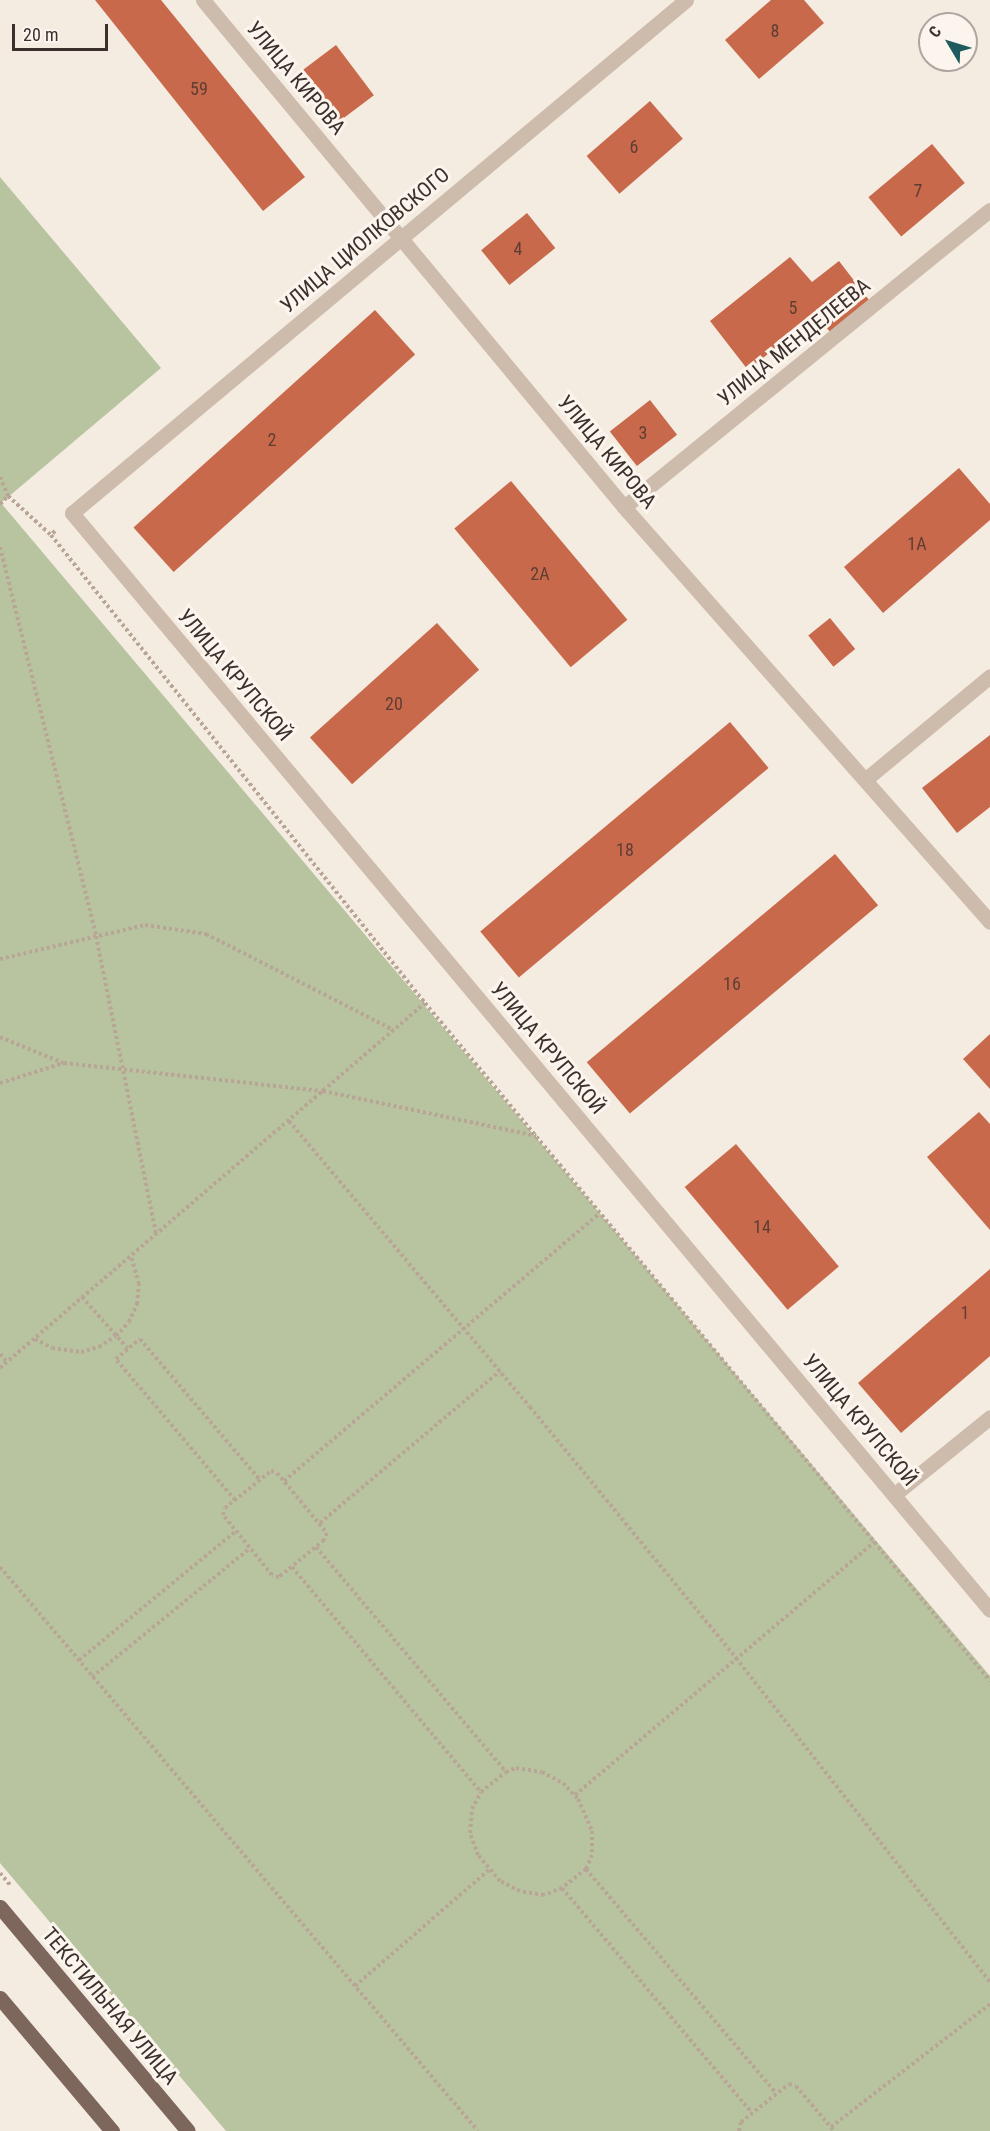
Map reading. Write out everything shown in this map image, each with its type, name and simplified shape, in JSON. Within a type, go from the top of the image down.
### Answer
[{"type":"main road","name":"ТЕКСТИЛЬНАЯ УЛИЦА","points":[[0,1907],[188,2131]]},
{"type":"main road","points":[[0,1998],[112,2131]]},
{"type":"street","name":"УЛИЦА КИРОВА","points":[[203,0],[402,236],[624,507],[990,922]]},
{"type":"street","name":"УЛИЦА ЦИОЛКОВСКОГО","points":[[72,513],[686,0]]},
{"type":"street","name":"УЛИЦА МЕНДЕЛЕЕВА","points":[[624,507],[990,210]]},
{"type":"street","name":"УЛИЦА КРУПСКОЙ","points":[[72,513],[990,1610]]},
{"type":"street","points":[[866,779],[990,676]]},
{"type":"street","points":[[895,1494],[990,1417]]},
{"type":"path","points":[[0,477],[8,496],[51,535],[425,1002],[990,1681]]},
{"type":"path","points":[[0,504],[8,496]]},
{"type":"path","points":[[51,535],[72,513]]},
{"type":"path","points":[[0,547],[96,936],[156,1234]]},
{"type":"path","points":[[0,959],[145,925],[206,934],[393,1030]]},
{"type":"path","points":[[0,1368],[425,1002]]},
{"type":"path","points":[[0,1037],[64,1064],[323,1091],[537,1136]]},
{"type":"path","points":[[0,1083],[64,1064]]},
{"type":"path","points":[[289,1121],[500,1371],[736,1658],[990,1982]]},
{"type":"path","points":[[284,1481],[600,1213]]},
{"type":"path","points":[[35,1339],[52,1348],[71,1352],[90,1350],[116,1336],[129,1322],[137,1304],[139,1284],[131,1256]]},
{"type":"path","points":[[82,1298],[128,1350]]},
{"type":"path","points":[[235,1500],[116,1359],[140,1339],[259,1479]]},
{"type":"path","points":[[0,1354],[7,1362]]},
{"type":"path","points":[[320,1523],[500,1371]]},
{"type":"path","points":[[271,1471],[277,1473],[320,1523],[326,1537],[282,1576],[275,1577],[249,1549],[223,1515],[225,1508],[259,1479],[271,1471]]},
{"type":"path","points":[[79,1660],[236,1532]]},
{"type":"path","points":[[575,1795],[874,1542]]},
{"type":"path","points":[[316,1547],[506,1772]]},
{"type":"path","points":[[92,1677],[249,1549]]},
{"type":"path","points":[[0,1567],[478,2131]]},
{"type":"path","points":[[292,1567],[481,1792]]},
{"type":"path","points":[[516,1768],[542,1772],[563,1783],[584,1809],[592,1831],[592,1855],[586,1869],[562,1888],[544,1895],[531,1894],[509,1887],[489,1870],[478,1854],[470,1833],[472,1809],[481,1792],[506,1772],[516,1768]]},
{"type":"path","points":[[586,1869],[776,2093]]},
{"type":"path","points":[[355,1986],[489,1870]]},
{"type":"path","points":[[562,1888],[752,2113]]},
{"type":"path","points":[[739,2131],[741,2122],[785,2085],[793,2084],[832,2129],[990,2004]]},
{"type":"green space","points":[[0,177],[161,368],[1,503],[990,1676],[990,2131],[226,2131],[0,1863]]},
{"type":"building","points":[[95,0],[161,0],[305,177],[263,211]]},
{"type":"building","points":[[771,0],[804,0],[824,23],[759,79],[725,40]]},
{"type":"building","points":[[336,45],[374,95],[339,122],[301,71]]},
{"type":"building","points":[[650,101],[683,139],[619,194],[587,156]]},
{"type":"building","points":[[932,144],[965,183],[901,236],[868,197]]},
{"type":"building","points":[[527,213],[555,248],[509,285],[481,250]]},
{"type":"building","points":[[790,257],[812,282],[839,261],[869,300],[830,332],[817,315],[748,370],[710,321]]},
{"type":"building","points":[[375,310],[415,355],[174,572],[133,527]]},
{"type":"building","points":[[650,400],[677,435],[637,466],[610,431]]},
{"type":"building","points":[[959,468],[990,504],[990,520],[883,613],[844,567]]},
{"type":"building","points":[[511,481],[627,620],[571,667],[454,529]]},
{"type":"building","points":[[830,618],[855,649],[833,667],[808,636]]},
{"type":"building","points":[[437,623],[479,670],[352,784],[310,737]]},
{"type":"building","points":[[730,722],[769,768],[519,978],[480,932]]},
{"type":"building","points":[[990,735],[990,807],[957,833],[922,788]]},
{"type":"building","points":[[835,854],[878,905],[630,1114],[587,1062]]},
{"type":"building","points":[[990,1034],[990,1089],[963,1059]]},
{"type":"building","points":[[979,1112],[990,1124],[990,1230],[927,1157]]},
{"type":"building","points":[[736,1144],[839,1267],[788,1310],[685,1187]]},
{"type":"building","points":[[990,1269],[990,1356],[901,1433],[858,1383]]}]
